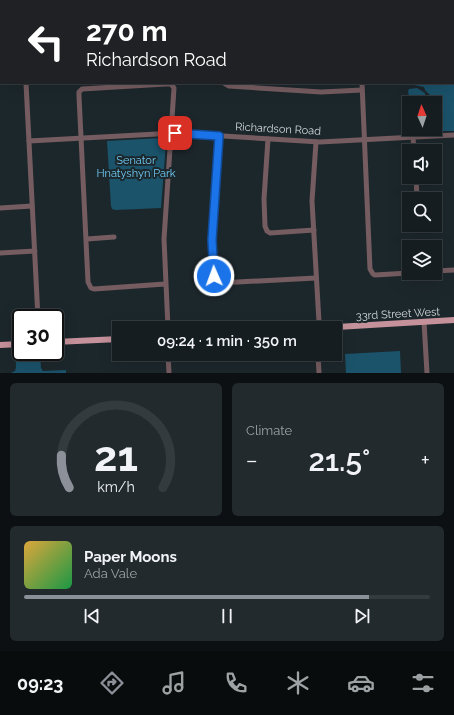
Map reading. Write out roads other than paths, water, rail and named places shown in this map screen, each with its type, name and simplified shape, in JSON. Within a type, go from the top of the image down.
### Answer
[{"type":"main road","name":"33rd Street West","points":[[342,327],[454,320]]},
{"type":"main road","points":[[64,342],[112,339]]},
{"type":"main road","points":[[0,345],[12,344]]},
{"type":"street","points":[[26,84],[38,309]]},
{"type":"street","points":[[165,284],[94,289],[91,288],[88,282],[79,92],[82,89],[166,84],[171,84],[174,88],[164,239],[168,321]]},
{"type":"street","points":[[225,84],[228,86],[316,92],[362,90]]},
{"type":"street","points":[[362,84],[370,269],[375,275],[402,273]]},
{"type":"street","name":"Richardson Road","points":[[29,141],[171,133],[316,142],[454,135]]},
{"type":"street","points":[[219,136],[212,240],[215,280],[218,283],[316,278]]},
{"type":"street","points":[[413,137],[414,144]]},
{"type":"street","points":[[268,139],[264,199],[266,229],[270,233],[314,230]]},
{"type":"street","points":[[316,142],[312,193],[319,321]]},
{"type":"street","points":[[0,208],[32,206]]},
{"type":"street","points":[[87,239],[114,237]]},
{"type":"street","points":[[0,253],[35,252]]},
{"type":"street","points":[[442,271],[454,270]]},
{"type":"street","points":[[424,322],[427,373]]},
{"type":"street","points":[[168,361],[169,373]]},
{"type":"street","points":[[318,361],[319,373]]},
{"type":"park label","name":"Senator Hnatyshyn Park","points":[[136,166]]}]
